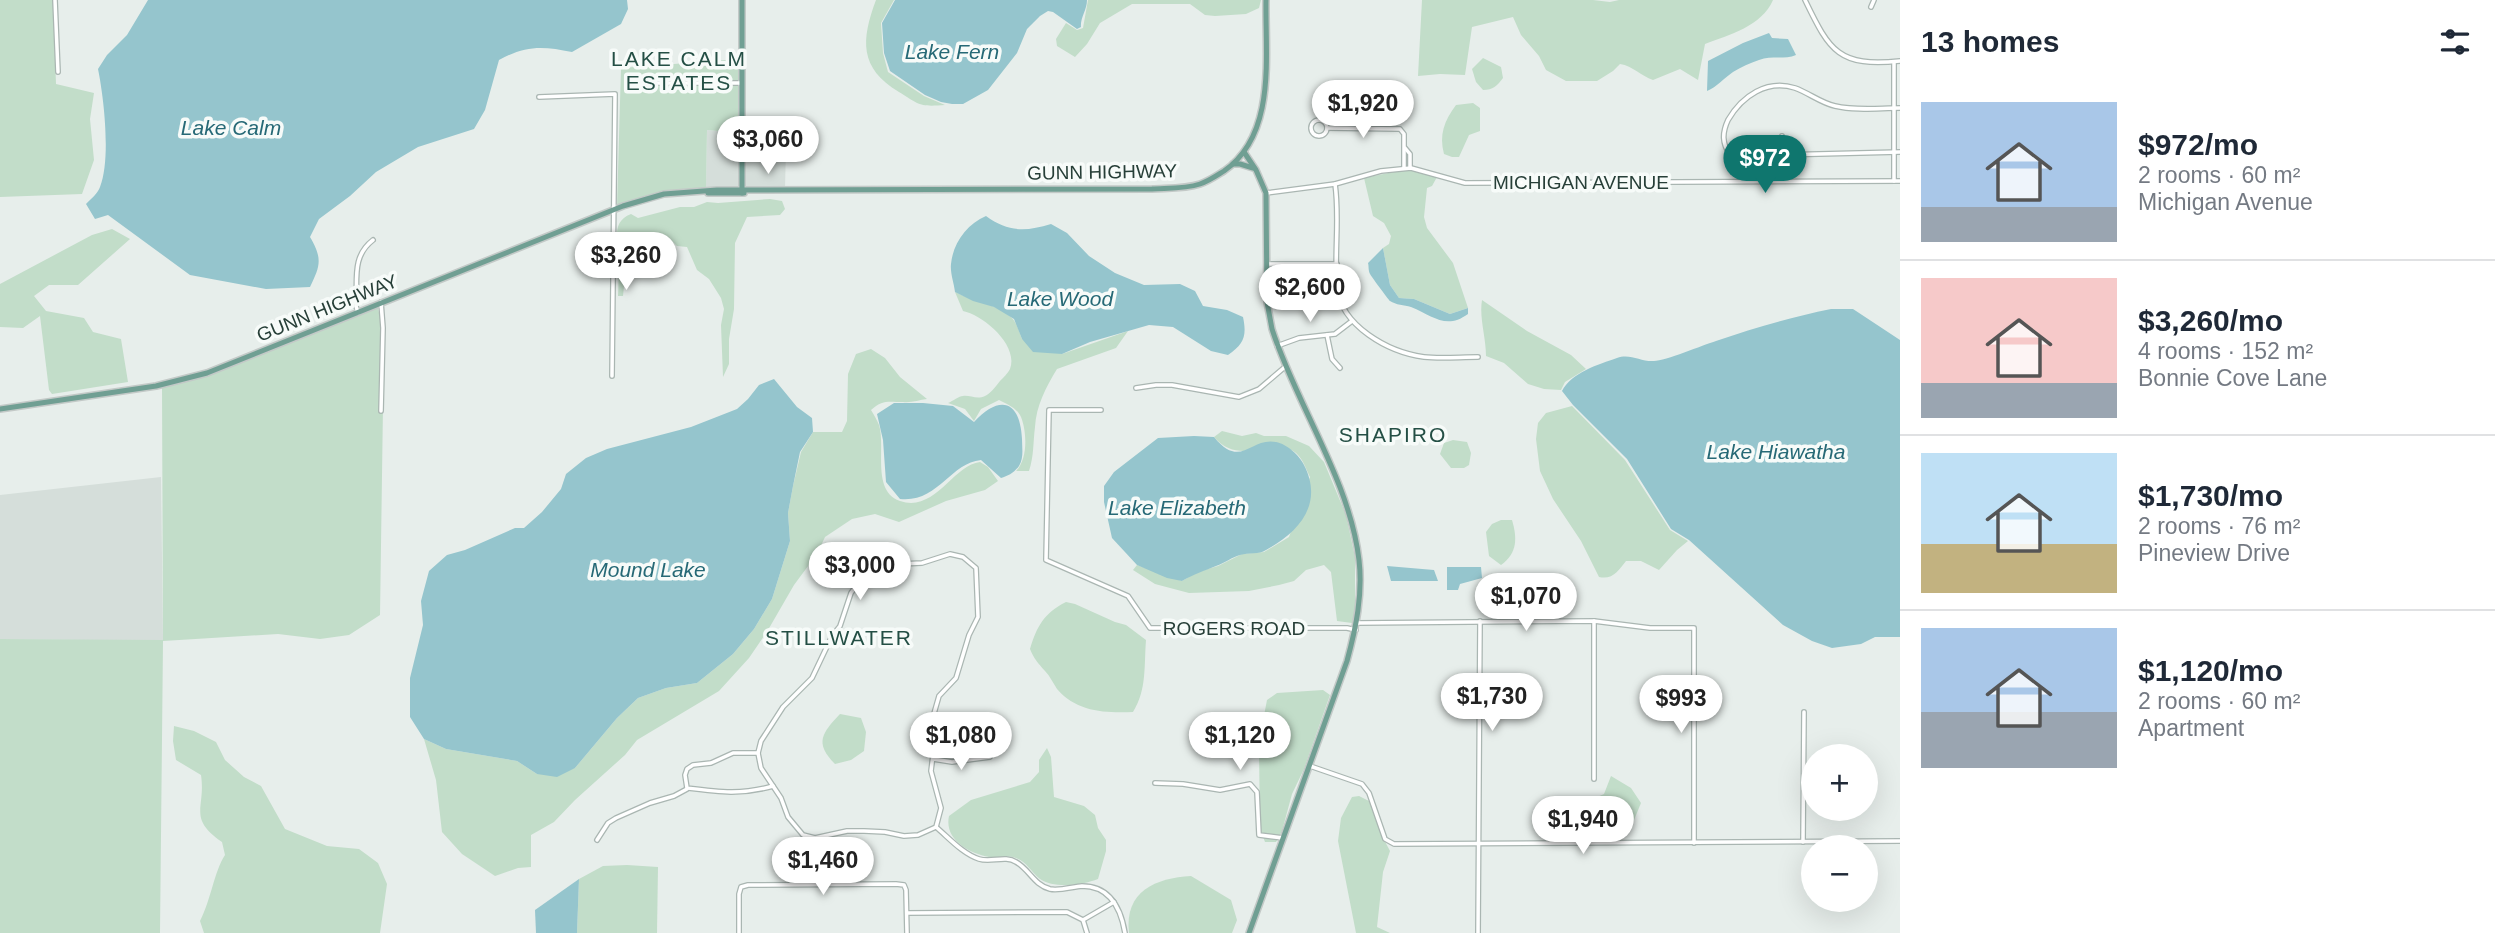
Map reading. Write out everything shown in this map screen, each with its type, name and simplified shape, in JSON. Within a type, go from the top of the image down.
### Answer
[{"type":"main road","points":[[742,0],[742,191]]},
{"type":"main road","name":"GUNN HIGHWAY","points":[[0,409],[189,379],[613,210],[655,197],[793,190],[1176,188],[1203,183],[1233,164],[1244,152],[1256,131],[1265,91],[1266,0]]},
{"type":"main road","points":[[1244,152],[1266,192],[1267,302],[1277,346],[1340,492],[1353,532],[1359,563],[1356,627],[1347,661],[1249,933]]},
{"type":"main road","points":[[1233,164],[1248,165],[1256,170]]},
{"type":"street","points":[[55,0],[58,72]]},
{"type":"street","points":[[1805,0],[1821,33],[1833,49],[1852,60],[1874,63],[1900,61]]},
{"type":"street","points":[[1871,7],[1874,0]]},
{"type":"street","points":[[1894,62],[1897,181]]},
{"type":"street","points":[[636,83],[742,83]]},
{"type":"street","points":[[1897,108],[1835,106],[1794,88],[1776,85],[1763,88],[1740,102],[1724,128],[1723,144],[1730,155],[1736,156],[1898,152]]},
{"type":"street","points":[[539,97],[615,94],[612,376]]},
{"type":"street","points":[[1320,120],[1327,128],[1325,133],[1319,136],[1312,133],[1311,127],[1313,122],[1320,120]]},
{"type":"street","points":[[1327,128],[1397,128],[1403,132],[1404,168]]},
{"type":"street","points":[[1782,136],[1783,156]]},
{"type":"street","points":[[1404,146],[1410,154],[1410,168]]},
{"type":"street","name":"MICHIGAN AVENUE","points":[[1266,192],[1335,184],[1381,171],[1404,168],[1465,183],[1897,181]]},
{"type":"street","points":[[1335,184],[1338,205],[1339,298],[1352,321],[1388,345],[1409,355],[1427,358],[1478,357]]},
{"type":"street","points":[[358,313],[358,258],[373,240]]},
{"type":"street","points":[[1267,264],[1337,264]]},
{"type":"street","points":[[381,302],[381,411]]},
{"type":"street","points":[[1277,346],[1299,338],[1327,335],[1342,330],[1352,321]]},
{"type":"street","points":[[1327,335],[1332,359],[1340,368]]},
{"type":"street","points":[[1136,388],[1172,385],[1239,397],[1259,389],[1286,366]]},
{"type":"street","name":"ROGERS ROAD","points":[[1101,410],[1049,410],[1046,560],[1128,596],[1150,628],[1356,627]]},
{"type":"street","points":[[950,554],[963,557],[976,568],[978,617],[969,635],[956,678],[939,696],[935,708],[931,771],[941,808],[936,827],[918,835],[904,836],[864,831],[847,831],[815,838],[803,835],[788,817],[781,798],[761,768],[758,752],[761,741],[783,707],[812,678],[832,636],[840,626],[851,593],[869,568],[874,564],[922,563],[950,554]]},
{"type":"street","points":[[1356,627],[1480,621],[1594,621],[1650,628],[1694,628],[1693,843]]},
{"type":"street","points":[[1478,933],[1480,621]]},
{"type":"street","points":[[1594,621],[1594,779]]},
{"type":"street","points":[[1803,835],[1804,712]]},
{"type":"street","points":[[687,788],[685,775],[687,769],[693,765],[711,763],[733,753],[758,752]]},
{"type":"street","points":[[933,759],[952,762],[990,757]]},
{"type":"street","points":[[1310,766],[1362,784],[1369,793],[1385,839],[1394,844],[1801,842]]},
{"type":"street","points":[[1155,783],[1220,790],[1250,784],[1257,792],[1259,835],[1283,838]]},
{"type":"street","points":[[597,840],[608,823],[616,818],[674,796],[687,788],[735,794],[773,786]]},
{"type":"street","points":[[936,827],[968,854],[982,860],[1002,859],[1016,862],[1035,881],[1050,889],[1085,886],[1102,890],[1114,902],[1122,917],[1125,933]]},
{"type":"street","points":[[1878,841],[1900,841]]},
{"type":"street","points":[[739,933],[741,887],[900,884],[906,890],[907,933]]},
{"type":"street","points":[[1083,920],[1114,902]]},
{"type":"street","points":[[907,913],[1067,912],[1083,920],[1087,933]]},
{"type":"shaded area","points":[[707,130],[740,133],[740,187],[706,188]]},
{"type":"shaded area","points":[[744,143],[745,148],[786,149],[785,188],[744,187]]},
{"type":"shaded area","points":[[161,477],[163,641],[0,639],[0,495]]},
{"type":"green space","points":[[0,0],[53,0],[56,84],[94,93],[90,119],[94,160],[82,194],[0,197]]},
{"type":"green space","points":[[876,0],[894,0],[881,23],[883,53],[888,72],[924,96],[945,105],[916,102],[886,83],[876,73],[870,63],[866,40]]},
{"type":"green space","points":[[1088,0],[1261,0],[1259,8],[1246,14],[1215,16],[1205,15],[1190,4],[1132,4],[1100,23],[1075,57],[1057,46],[1056,39],[1066,23],[1077,30],[1083,28]]},
{"type":"green space","points":[[1422,0],[1773,0],[1768,9],[1753,23],[1705,44],[1698,80],[1680,69],[1653,80],[1620,64],[1597,81],[1566,81],[1546,70],[1539,56],[1521,35],[1513,17],[1472,27],[1465,75],[1418,76]]},
{"type":"green space","points":[[1483,58],[1501,67],[1503,78],[1494,87],[1486,90],[1476,82],[1472,69]]},
{"type":"green space","points":[[740,59],[740,81],[634,82],[634,85],[740,85],[740,133],[707,130],[706,188],[664,192],[617,206],[621,68]]},
{"type":"green space","points":[[1473,103],[1480,108],[1480,131],[1469,135],[1459,157],[1444,154],[1442,134],[1448,117],[1456,105]]},
{"type":"green space","points":[[1403,170],[1437,177],[1432,186],[1427,188],[1424,217],[1427,228],[1453,263],[1468,308],[1450,314],[1414,299],[1399,298],[1390,285],[1383,248],[1389,244],[1391,236],[1384,223],[1373,216],[1364,178]]},
{"type":"green space","points":[[770,199],[782,201],[785,209],[780,215],[747,217],[735,243],[734,309],[729,339],[729,364],[723,377],[721,325],[724,309],[721,298],[709,279],[697,270],[687,247],[677,246],[670,239],[635,241],[628,246],[623,296],[618,296],[617,230],[621,221],[631,214],[638,218],[707,202]]},
{"type":"green space","points":[[112,229],[130,239],[78,285],[49,285],[34,296],[46,311],[84,318],[93,332],[121,339],[128,382],[52,394],[49,390],[40,316],[23,328],[0,327],[0,284],[92,235]]},
{"type":"green space","points":[[955,292],[1006,313],[1014,320],[1022,339],[1062,354],[1128,331],[1116,348],[1057,369],[1037,412],[1029,471],[1016,471],[1023,460],[1025,438],[1021,417],[1014,409],[999,400],[981,409],[974,421],[965,409],[948,403],[961,396],[979,398],[987,395],[1008,372],[1011,360],[1009,350],[997,332],[980,318],[963,311]]},
{"type":"green space","points":[[1482,300],[1527,331],[1571,355],[1586,369],[1565,382],[1561,390],[1528,384],[1504,363],[1486,356]]},
{"type":"green space","points":[[378,308],[384,336],[380,615],[349,635],[320,639],[278,634],[163,641],[160,933],[0,933],[0,639],[163,640],[162,387],[216,372]]},
{"type":"green space","points":[[871,349],[885,358],[900,377],[927,399],[886,402],[871,410],[881,434],[882,478],[891,496],[912,503],[923,500],[934,495],[970,465],[980,462],[988,467],[998,481],[985,490],[946,501],[899,522],[875,514],[852,519],[825,537],[817,554],[794,585],[749,658],[719,691],[637,740],[625,755],[554,822],[531,835],[531,867],[518,868],[495,876],[462,854],[442,832],[436,780],[424,739],[446,749],[517,761],[537,774],[575,768],[617,718],[638,698],[666,688],[697,683],[733,654],[754,629],[772,599],[790,541],[788,513],[801,452],[813,432],[842,432],[847,421],[848,374],[856,354]]},
{"type":"green space","points":[[1572,406],[1625,460],[1670,530],[1688,541],[1659,570],[1641,561],[1626,561],[1612,576],[1599,577],[1581,541],[1553,499],[1540,471],[1536,439],[1538,423],[1546,413]]},
{"type":"green space","points":[[1222,431],[1242,436],[1256,433],[1264,436],[1286,436],[1309,446],[1324,462],[1346,515],[1355,557],[1355,612],[1352,623],[1337,621],[1331,572],[1324,565],[1306,570],[1294,581],[1279,585],[1249,591],[1189,593],[1155,584],[1133,570],[1137,565],[1182,581],[1242,554],[1264,552],[1289,537],[1310,477],[1301,458],[1287,448],[1235,450],[1224,446],[1214,437]]},
{"type":"green space","points":[[1453,440],[1467,442],[1471,453],[1469,465],[1464,468],[1451,468],[1440,454],[1444,443]]},
{"type":"green space","points":[[1501,520],[1512,520],[1515,544],[1511,555],[1501,565],[1489,556],[1486,532],[1492,524]]},
{"type":"green space","points":[[1066,602],[1126,625],[1146,640],[1143,686],[1133,712],[1101,711],[1082,707],[1057,689],[1035,658],[1030,649],[1035,634],[1047,616]]},
{"type":"green space","points":[[1323,690],[1330,695],[1304,769],[1292,794],[1282,831],[1276,842],[1265,842],[1260,829],[1259,748],[1256,743],[1218,740],[1228,735],[1261,731],[1267,700],[1277,693]]},
{"type":"green space","points":[[840,714],[861,718],[866,732],[864,751],[851,760],[835,764],[824,750],[823,738]]},
{"type":"green space","points":[[174,726],[194,731],[216,742],[225,760],[244,777],[261,786],[285,829],[327,846],[359,849],[378,863],[387,884],[380,933],[204,933],[200,921],[225,855],[222,842],[201,819],[201,775],[176,760]]},
{"type":"green space","points":[[1047,748],[1051,757],[1054,797],[1084,806],[1095,815],[1098,828],[1106,840],[1106,851],[1098,879],[1069,885],[1046,882],[1020,860],[1009,856],[989,857],[973,852],[959,844],[950,832],[949,816],[971,800],[1030,782],[1039,772],[1039,760]]},
{"type":"green space","points":[[1611,776],[1631,788],[1641,803],[1634,820],[1623,833],[1600,821],[1594,812],[1595,798],[1604,794]]},
{"type":"green space","points":[[1359,796],[1369,801],[1390,851],[1383,872],[1377,927],[1390,933],[1356,933],[1338,841],[1341,818],[1352,797]]},
{"type":"green space","points":[[603,866],[658,867],[657,933],[577,933],[579,879]]},
{"type":"green space","points":[[1191,876],[1231,900],[1237,920],[1232,933],[1129,933],[1132,907],[1145,889],[1166,880]]},
{"type":"water","name":"Lake Calm","points":[[148,0],[627,0],[628,9],[621,24],[572,52],[535,48],[499,60],[485,110],[474,129],[418,147],[376,172],[319,219],[310,237],[319,262],[310,287],[266,289],[190,275],[108,215],[95,219],[86,204],[99,189],[105,161],[104,112],[98,69],[107,55],[127,35]]},
{"type":"water","name":"Lake Fern","points":[[895,0],[1087,0],[1081,27],[1077,29],[1048,11],[1027,29],[1017,53],[988,90],[963,104],[952,104],[925,95],[890,71],[884,53],[882,23]]},
{"type":"water","points":[[1769,33],[1772,38],[1788,39],[1796,55],[1752,62],[1707,91],[1708,61]]},
{"type":"water","name":"Lake Wood","points":[[986,216],[1009,228],[1017,229],[1051,224],[1067,233],[1089,256],[1115,273],[1144,285],[1180,284],[1195,291],[1203,306],[1227,310],[1243,317],[1243,339],[1228,355],[1211,351],[1173,327],[1149,325],[1090,342],[1062,354],[1033,352],[1022,339],[1014,319],[994,307],[955,292],[952,256],[967,229]]},
{"type":"water","points":[[1383,248],[1390,285],[1399,298],[1414,299],[1450,314],[1468,308],[1468,314],[1453,321],[1440,320],[1390,301],[1371,276],[1368,263]]},
{"type":"water","name":"Lake Hiawatha","points":[[1831,309],[1853,309],[1900,340],[1900,637],[1875,637],[1861,644],[1832,648],[1812,641],[1783,625],[1689,540],[1671,529],[1627,459],[1562,391],[1579,374],[1617,358],[1626,356],[1649,361],[1659,360],[1759,327]]},
{"type":"water","name":"Mound Lake","points":[[774,379],[797,407],[812,418],[813,432],[800,452],[788,513],[790,541],[772,599],[754,629],[733,654],[697,683],[666,688],[638,698],[617,718],[575,768],[557,777],[537,774],[517,761],[446,749],[424,739],[410,717],[410,678],[423,625],[421,601],[429,571],[447,555],[515,528],[524,528],[561,489],[566,474],[586,458],[607,449],[691,427],[737,409],[759,385]]},
{"type":"water","points":[[894,403],[953,406],[974,422],[992,408],[1007,405],[1013,409],[1020,426],[1021,463],[1013,472],[1001,478],[981,460],[970,463],[924,495],[913,499],[900,499],[886,482],[883,440],[877,414]]},
{"type":"water","name":"Lake Elizabeth","points":[[1214,437],[1231,451],[1239,452],[1267,442],[1284,445],[1302,462],[1311,492],[1305,515],[1289,535],[1278,543],[1263,552],[1237,556],[1182,581],[1167,578],[1137,565],[1112,538],[1104,502],[1104,486],[1114,472],[1158,438]]},
{"type":"water","points":[[1387,566],[1434,570],[1438,581],[1391,581]]},
{"type":"water","points":[[1447,567],[1481,567],[1482,578],[1460,584],[1458,590],[1447,590]]},
{"type":"water","points":[[579,879],[577,933],[536,933],[535,910]]},
{"type":"district","name":"LAKE CALM ESTATES","points":[[679,70]]},
{"type":"district","name":"SHAPIRO","points":[[1393,434]]},
{"type":"district","name":"STILLWATER","points":[[839,637]]}]
